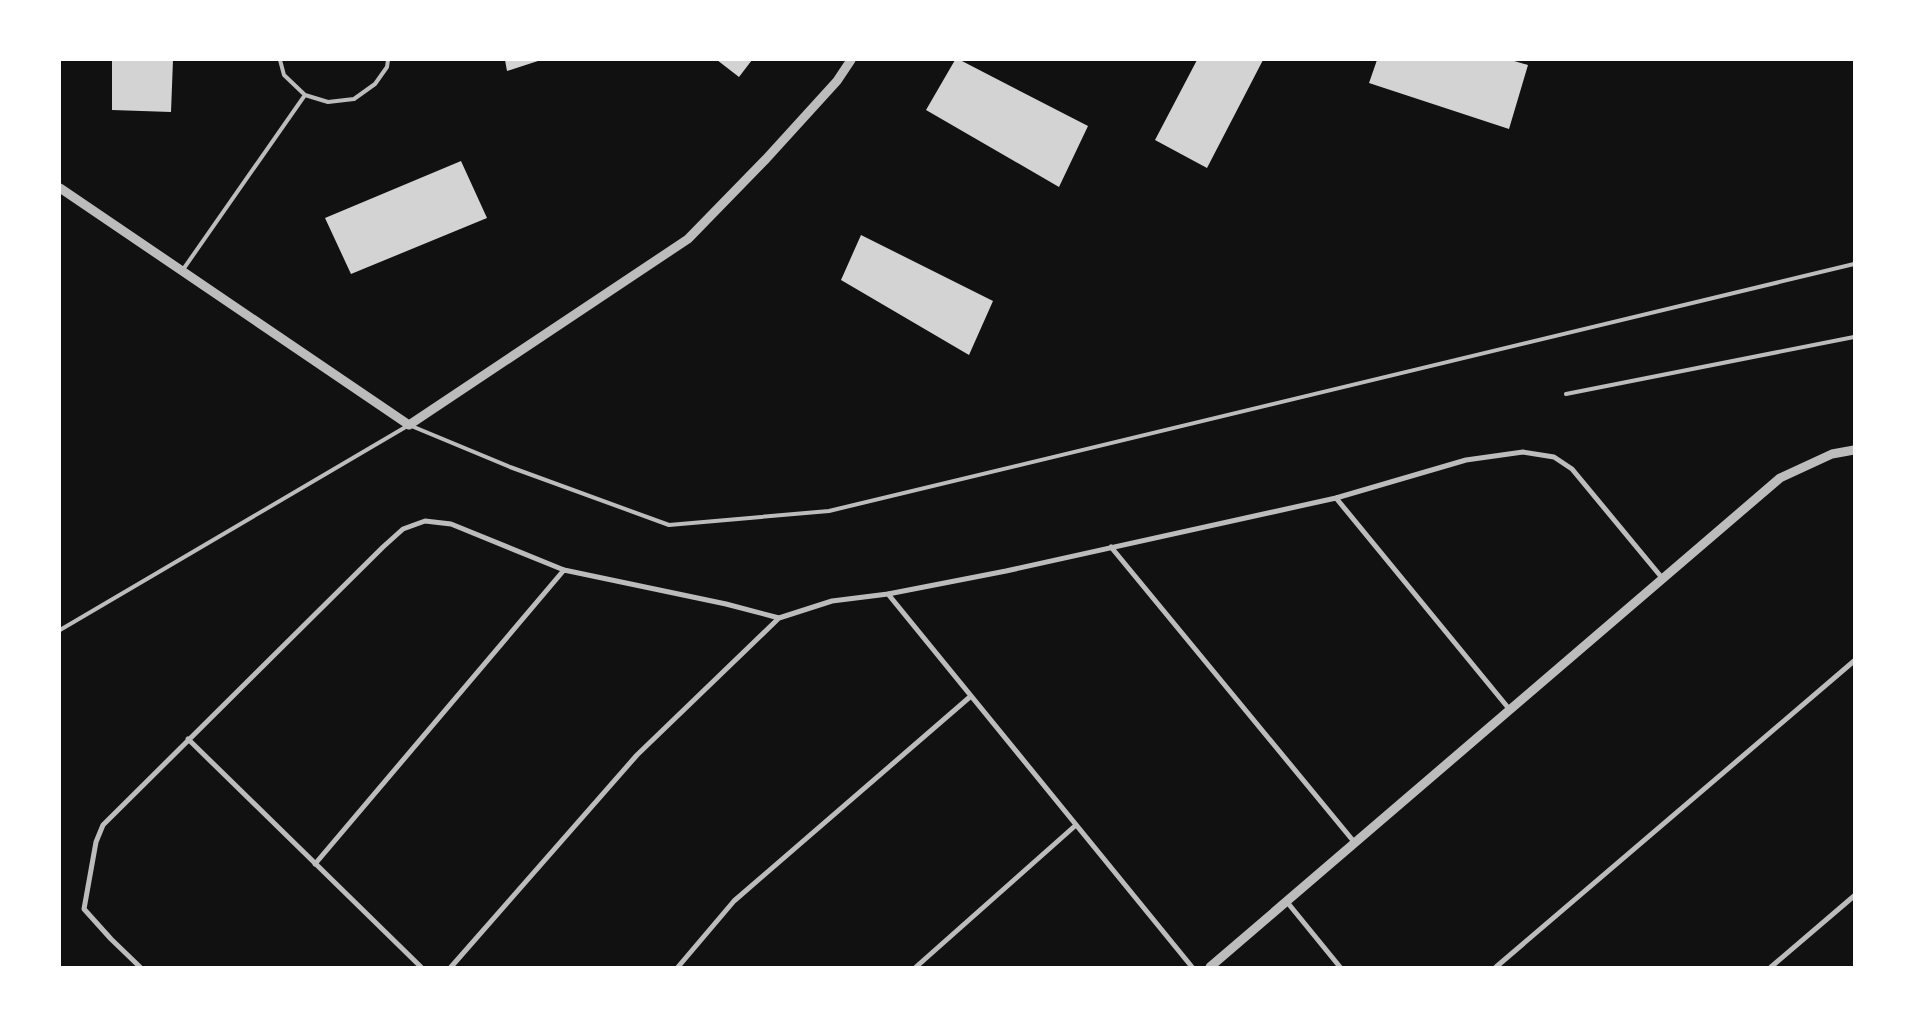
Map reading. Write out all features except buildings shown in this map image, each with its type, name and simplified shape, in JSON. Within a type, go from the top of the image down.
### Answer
[{"type":"street","points":[[60,188],[409,425],[688,239],[811,110],[837,81],[851,60]]},
{"type":"street","points":[[1210,967],[1780,478],[1832,454],[1854,450]]},
{"type":"street","points":[[451,967],[637,755],[779,618],[832,601],[888,594],[1006,571],[1336,498],[1466,460],[1523,452],[1554,458],[1572,469],[1663,579]]},
{"type":"street","points":[[1336,498],[1510,710]]},
{"type":"street","points":[[140,967],[84,909],[96,842],[103,825],[382,547],[403,529],[425,521],[451,524],[564,570],[726,604],[779,618]]},
{"type":"street","points":[[1112,547],[1355,843]]},
{"type":"street","points":[[315,864],[564,570]]},
{"type":"street","points":[[888,594],[1192,967]]},
{"type":"street","points":[[1496,967],[1854,660]]},
{"type":"street","points":[[678,967],[734,901],[971,696]]},
{"type":"street","points":[[188,739],[421,967]]},
{"type":"street","points":[[916,967],[1076,825]]},
{"type":"street","points":[[1771,967],[1854,896]]},
{"type":"street","points":[[1287,902],[1340,967]]},
{"type":"lane","points":[[280,60],[284,75],[305,95],[328,102],[354,99],[375,84],[387,67],[388,60]]},
{"type":"lane","points":[[182,271],[305,95]]},
{"type":"lane","points":[[60,630],[409,425],[510,467],[670,525],[829,511],[1854,264]]},
{"type":"lane","points":[[1566,394],[1854,336]]}]
